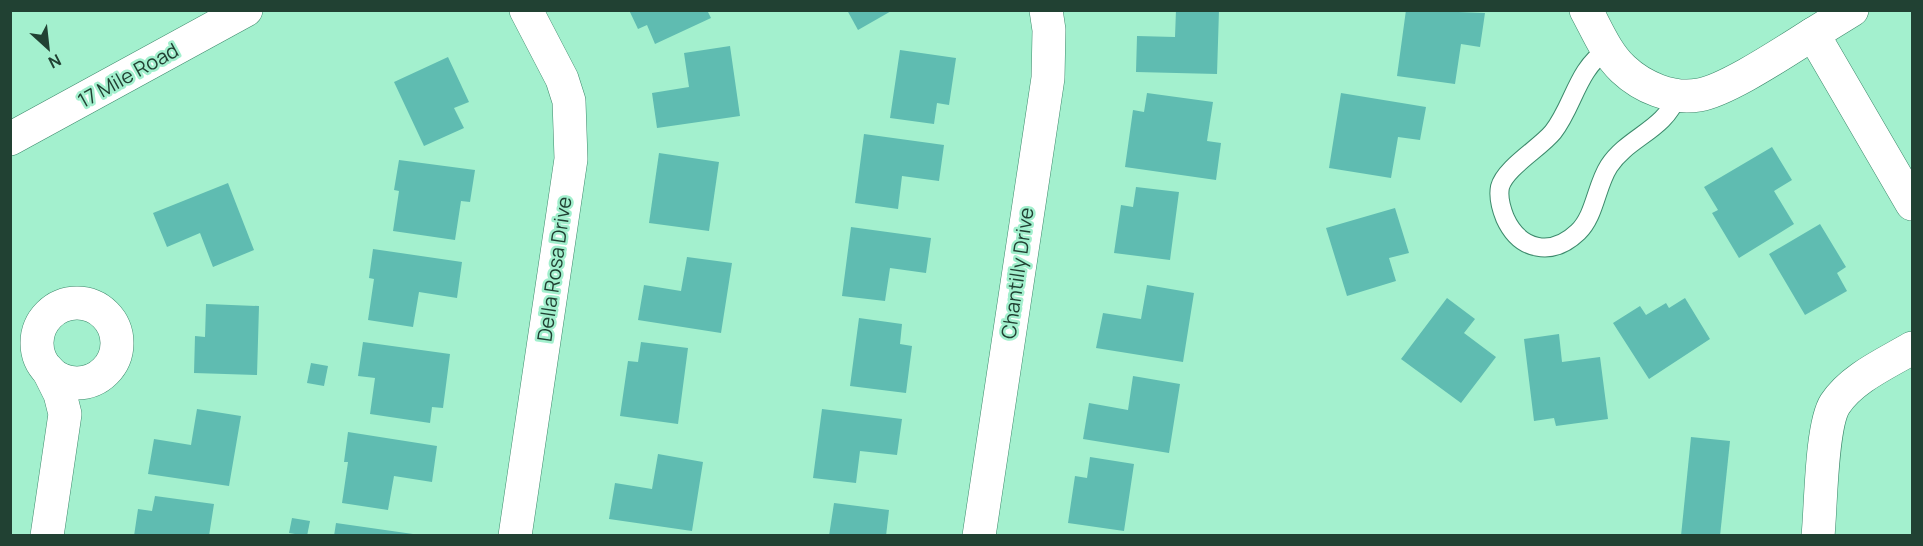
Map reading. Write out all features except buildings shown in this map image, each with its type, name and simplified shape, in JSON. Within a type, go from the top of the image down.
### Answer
[{"type":"street","name":"17 Mile Road","points":[[10,139],[246,10]]},
{"type":"street","name":"Della Rosa Drive","points":[[515,536],[571,159],[569,101],[562,79],[526,10]]},
{"type":"street","name":"Chantilly Drive","points":[[979,536],[1048,78],[1049,30],[1046,10]]},
{"type":"street","points":[[1586,10],[1607,50],[1622,68],[1640,82],[1677,96],[1700,95],[1723,86],[1852,10]]},
{"type":"street","points":[[1813,34],[1912,204]]},
{"type":"street","points":[[47,536],[65,414],[60,394],[37,347],[42,322],[50,312],[75,303],[88,304],[100,310],[110,320],[115,332],[113,359],[106,370],[77,395],[65,414]]},
{"type":"street","points":[[1818,536],[1827,428],[1834,405],[1852,385],[1912,348]]},
{"type":"street","points":[[48,370],[58,378],[70,382],[83,382],[95,378]]},
{"type":"lane","points":[[1607,50],[1586,68],[1563,118],[1552,134],[1507,174],[1500,186],[1499,198],[1506,219],[1511,230],[1524,243],[1537,248],[1554,246],[1568,241],[1581,230],[1592,208],[1599,184],[1610,164],[1626,148],[1664,119],[1672,109],[1677,96]]}]
